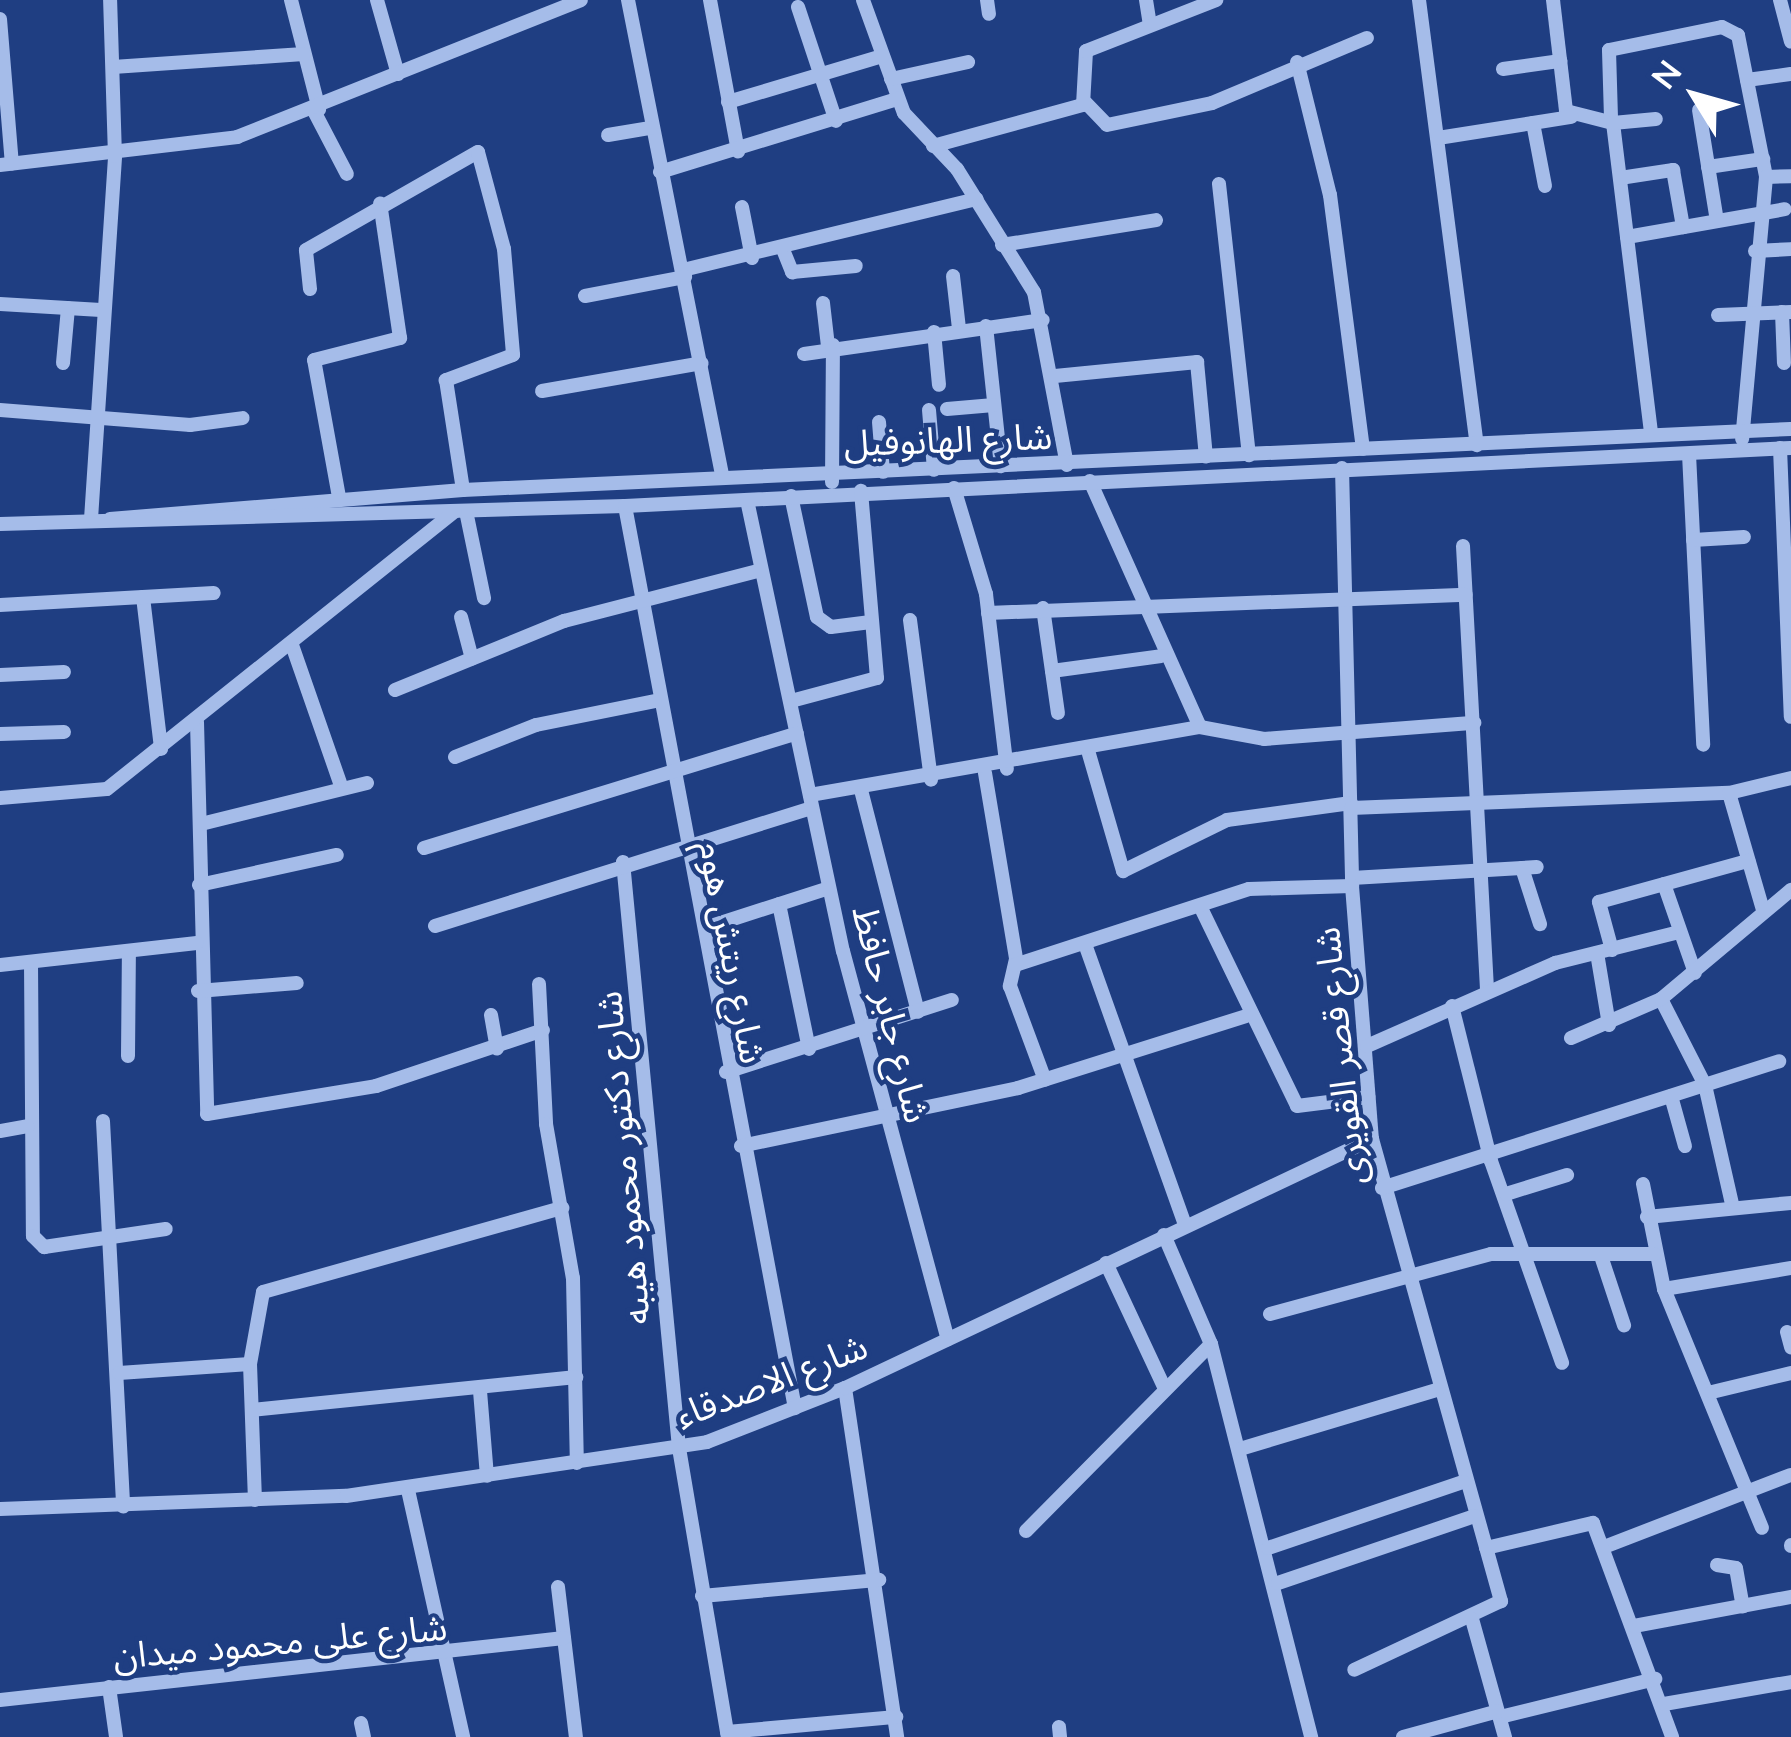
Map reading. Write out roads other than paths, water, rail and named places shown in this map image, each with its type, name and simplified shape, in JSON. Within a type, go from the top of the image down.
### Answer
[{"type":"street","points":[[91,519],[101,310],[115,156],[110,0]]},
{"type":"street","points":[[291,0],[317,110],[347,173]]},
{"type":"street","points":[[377,0],[398,74]]},
{"type":"street","points":[[1,28],[6,165],[220,141],[317,110],[581,0]]},
{"type":"street","points":[[628,0],[723,478]]},
{"type":"street","points":[[710,0],[738,151]]},
{"type":"street","points":[[863,0],[898,99],[977,199],[1043,320],[1067,465]]},
{"type":"street","points":[[1146,0],[1150,26]]},
{"type":"street","points":[[1216,0],[1086,51],[1086,103],[1107,125],[1228,98],[1297,62],[1367,38]]},
{"type":"street","points":[[1419,0],[1477,445]]},
{"type":"street","points":[[1553,0],[1571,117]]},
{"type":"street","points":[[1780,0],[1791,42]]},
{"type":"street","points":[[798,8],[836,121]]},
{"type":"street","points":[[1651,434],[1612,120],[1609,50],[1722,27],[1738,34],[1766,177],[1748,314],[1742,450]]},
{"type":"street","points":[[113,67],[304,54]]},
{"type":"street","points":[[728,102],[881,56]]},
{"type":"street","points":[[1503,69],[1560,61]]},
{"type":"street","points":[[890,79],[968,62]]},
{"type":"street","points":[[1297,62],[1330,195],[1363,449]]},
{"type":"street","points":[[1747,80],[1791,74]]},
{"type":"street","points":[[660,172],[898,99]]},
{"type":"street","points":[[933,146],[1086,103]]},
{"type":"street","points":[[1700,110],[1717,221]]},
{"type":"street","points":[[1438,138],[1571,117],[1656,119]]},
{"type":"street","points":[[1532,123],[1545,186]]},
{"type":"street","points":[[608,135],[650,128]]},
{"type":"street","points":[[310,290],[306,250],[475,150],[504,249],[513,355],[448,377],[463,490]]},
{"type":"street","points":[[1708,167],[1763,159]]},
{"type":"street","points":[[1620,178],[1673,170],[1683,227]]},
{"type":"street","points":[[1766,177],[1791,176]]},
{"type":"street","points":[[1219,184],[1250,455]]},
{"type":"street","points":[[586,296],[784,252],[977,199]]},
{"type":"street","points":[[339,497],[314,360],[400,338],[380,203]]},
{"type":"street","points":[[742,207],[752,258]]},
{"type":"street","points":[[1627,238],[1785,209]]},
{"type":"street","points":[[1002,244],[1156,220]]},
{"type":"street","points":[[1755,251],[1791,249]]},
{"type":"street","points":[[784,252],[792,272],[856,266]]},
{"type":"street","points":[[953,276],[958,329]]},
{"type":"street","points":[[823,303],[831,345],[833,493]]},
{"type":"street","points":[[0,304],[101,310]]},
{"type":"street","points":[[63,363],[68,308]]},
{"type":"street","points":[[1718,315],[1787,312],[1784,362]]},
{"type":"street","points":[[804,354],[831,345],[1043,320]]},
{"type":"street","points":[[986,326],[1001,466]]},
{"type":"street","points":[[934,332],[939,386]]},
{"type":"street","points":[[1055,376],[1197,362],[1206,457]]},
{"type":"street","points":[[542,392],[702,363]]},
{"type":"street","points":[[946,409],[994,405]]},
{"type":"street","points":[[0,410],[243,418]]},
{"type":"street","points":[[929,410],[934,470]]},
{"type":"street","points":[[879,422],[883,472]]},
{"type":"street","name":"شارع الهانوفيل","points":[[110,518],[463,490],[1791,429]]},
{"type":"street","points":[[1786,448],[1791,717]]},
{"type":"street","name":"شارع الهانوفيل","points":[[0,524],[625,506],[861,490],[1786,448]]},
{"type":"street","points":[[1689,454],[1703,745]]},
{"type":"street","name":"شارع قصر القويرى","points":[[1342,468],[1352,882],[1372,1139],[1406,1279],[1501,1601],[1472,1619]]},
{"type":"street","points":[[1090,481],[1161,656],[1200,728]]},
{"type":"street","points":[[954,488],[988,613],[1007,769]]},
{"type":"street","points":[[791,700],[875,682],[861,490]]},
{"type":"street","points":[[791,496],[817,617],[831,627],[871,622]]},
{"type":"street","name":"شارع جابر حافظ","points":[[747,500],[829,888],[948,1339]]},
{"type":"street","name":"شارع ريتش هوم","points":[[625,506],[665,766],[705,928],[726,1072],[795,1408]]},
{"type":"street","points":[[0,798],[97,793],[197,722],[460,511],[484,598]]},
{"type":"street","points":[[1693,540],[1744,537]]},
{"type":"street","points":[[1463,546],[1486,990]]},
{"type":"street","points":[[395,690],[640,600],[760,570]]},
{"type":"street","points":[[0,605],[214,593]]},
{"type":"street","points":[[988,613],[1466,595]]},
{"type":"street","points":[[143,597],[161,748]]},
{"type":"street","points":[[1043,608],[1058,713]]},
{"type":"street","points":[[461,617],[472,659]]},
{"type":"street","points":[[910,620],[931,780]]},
{"type":"street","points":[[292,645],[340,783]]},
{"type":"street","points":[[1052,671],[1161,656]]},
{"type":"street","points":[[0,675],[64,672]]},
{"type":"street","points":[[455,757],[536,724],[655,701]]},
{"type":"street","points":[[197,722],[201,824],[197,943],[204,1109],[219,1115],[376,1086],[543,1030]]},
{"type":"street","points":[[436,926],[811,801],[861,790],[1007,769],[1200,728],[1264,740],[1350,729],[1474,723]]},
{"type":"street","points":[[0,734],[64,732]]},
{"type":"street","points":[[424,848],[665,766],[797,734]]},
{"type":"street","points":[[1089,754],[1123,872],[1227,820],[1351,805],[1729,793],[1791,778]]},
{"type":"street","points":[[985,773],[1015,965],[1010,986],[1045,1080]]},
{"type":"street","points":[[201,824],[340,783],[368,784]]},
{"type":"street","points":[[861,790],[918,1012]]},
{"type":"street","points":[[1729,793],[1763,910]]},
{"type":"street","points":[[199,885],[337,855]]},
{"type":"street","points":[[1609,1025],[1599,902],[1748,861]]},
{"type":"street","name":"شارع دكتور محمود هيبه","points":[[623,862],[680,1448],[727,1735]]},
{"type":"street","points":[[1015,965],[1277,886],[1530,867],[1540,924]]},
{"type":"street","points":[[1664,884],[1695,973]]},
{"type":"street","points":[[705,928],[829,888]]},
{"type":"street","points":[[1570,1038],[1661,999],[1791,890]]},
{"type":"street","name":"شارع ريتش هوم","points":[[779,904],[809,1049]]},
{"type":"street","points":[[1201,906],[1246,1016],[1302,1110],[1368,1097]]},
{"type":"street","points":[[1367,1046],[1486,990],[1679,932]]},
{"type":"street","points":[[0,964],[197,943]]},
{"type":"street","points":[[1085,944],[1121,1056],[1185,1225]]},
{"type":"street","points":[[128,1057],[129,951]]},
{"type":"street","points":[[31,962],[28,1126],[35,1241],[106,1238],[166,1228]]},
{"type":"street","points":[[198,991],[297,982]]},
{"type":"street","points":[[539,984],[576,1378],[577,1463]]},
{"type":"street","points":[[1661,999],[1705,1084],[1733,1208]]},
{"type":"street","points":[[726,1072],[952,1000]]},
{"type":"street","points":[[1452,1006],[1491,1161],[1562,1363]]},
{"type":"street","points":[[491,1015],[497,1048]]},
{"type":"street","points":[[741,1146],[1045,1080],[1246,1016]]},
{"type":"street","points":[[1382,1188],[1491,1161],[1779,1060]]},
{"type":"street","points":[[1671,1096],[1685,1146]]},
{"type":"street","points":[[103,1121],[124,1506]]},
{"type":"street","points":[[0,1131],[28,1126]]},
{"type":"street","name":"شارع الاصدقاء","points":[[0,1508],[408,1490],[680,1448],[845,1388],[1372,1139]]},
{"type":"street","points":[[1505,1194],[1567,1175]]},
{"type":"street","points":[[1643,1184],[1664,1289],[1712,1392],[1762,1528]]},
{"type":"street","points":[[1647,1217],[1791,1203]]},
{"type":"street","points":[[255,1500],[250,1364],[263,1292],[562,1208]]},
{"type":"street","points":[[1164,1235],[1211,1344],[1278,1582],[1311,1737]]},
{"type":"street","points":[[1270,1314],[1524,1253],[1602,1259],[1654,1254]]},
{"type":"street","points":[[1602,1259],[1624,1324]]},
{"type":"street","points":[[1106,1262],[1165,1389]]},
{"type":"street","points":[[1664,1289],[1791,1268]]},
{"type":"street","points":[[1026,1531],[1211,1344]]},
{"type":"street","points":[[119,1373],[250,1364]]},
{"type":"street","points":[[1712,1392],[1791,1373]]},
{"type":"street","points":[[252,1410],[576,1378]]},
{"type":"street","points":[[845,1388],[879,1580],[897,1737]]},
{"type":"street","points":[[480,1390],[487,1476]]},
{"type":"street","points":[[1240,1449],[1437,1390]]},
{"type":"street","points":[[1604,1546],[1791,1475]]},
{"type":"street","points":[[1268,1548],[1463,1482]]},
{"type":"street","points":[[408,1490],[463,1737]]},
{"type":"street","points":[[1278,1582],[1474,1516]]},
{"type":"street","points":[[1486,1548],[1587,1521],[1604,1546],[1672,1737]]},
{"type":"street","points":[[1717,1565],[1736,1568],[1743,1606]]},
{"type":"street","points":[[702,1596],[879,1580]]},
{"type":"street","points":[[558,1587],[576,1737]]},
{"type":"street","points":[[1634,1626],[1791,1597]]},
{"type":"street","points":[[1354,1670],[1472,1619],[1505,1737]]},
{"type":"street","name":"شارع على محمود ميدان","points":[[0,1700],[446,1657],[564,1638]]},
{"type":"street","points":[[1403,1737],[1655,1679]]},
{"type":"street","points":[[1664,1704],[1791,1682]]},
{"type":"street","points":[[109,1687],[116,1737]]},
{"type":"street","points":[[727,1735],[896,1717]]}]
